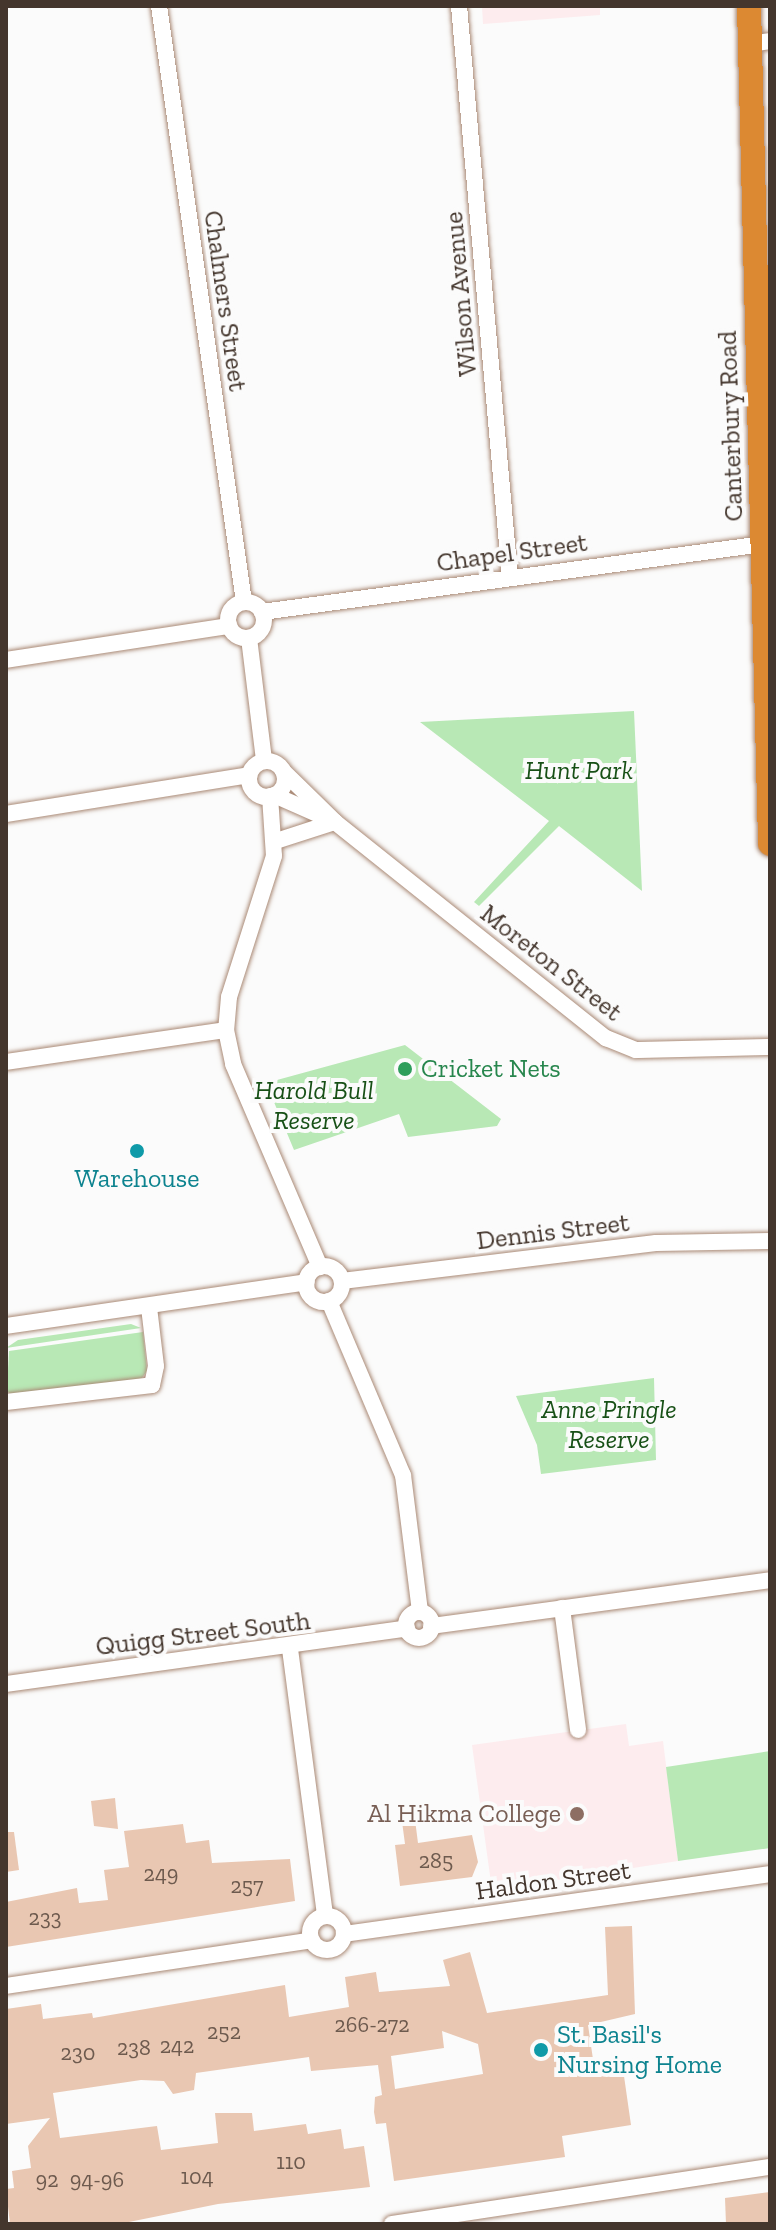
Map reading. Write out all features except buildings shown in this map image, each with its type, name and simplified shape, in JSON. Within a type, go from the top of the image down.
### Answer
[{"type":"highway","name":"Canterbury Road","points":[[749,6],[760,42],[770,844]]},
{"type":"street","name":"Chalmers Street","points":[[159,6],[244,602]]},
{"type":"street","name":"Wilson Avenue","points":[[459,6],[510,578]]},
{"type":"street","name":"Chapel Street","points":[[262,612],[767,544]]},
{"type":"street","points":[[229,626],[231,611],[244,602],[262,612],[262,628],[249,638]]},
{"type":"street","points":[[6,660],[229,626],[249,638]]},
{"type":"street","points":[[249,638],[264,761]]},
{"type":"street","points":[[264,761],[283,771],[282,787],[272,796]]},
{"type":"street","points":[[6,814],[249,775],[264,761]]},
{"type":"street","name":"Moreton Street","points":[[283,771],[335,822],[606,1038],[636,1050],[770,1047]]},
{"type":"street","points":[[249,775],[254,791],[272,796]]},
{"type":"street","points":[[272,796],[276,841],[229,997],[226,1030],[233,1064],[320,1267]]},
{"type":"street","name":"Moreton Street","points":[[272,796],[335,822]]},
{"type":"street","points":[[276,841],[335,822]]},
{"type":"street","points":[[6,1062],[226,1030]]},
{"type":"street","name":"Dennis Street","points":[[342,1281],[656,1243],[770,1241]]},
{"type":"street","points":[[320,1267],[336,1271],[342,1281],[329,1301]]},
{"type":"street","points":[[6,1326],[307,1282],[320,1267]]},
{"type":"street","points":[[307,1282],[313,1298],[329,1301]]},
{"type":"street","points":[[329,1301],[403,1475],[420,1612],[431,1626],[770,1580]]},
{"type":"street","points":[[6,1402],[152,1385],[156,1366],[149,1307]]},
{"type":"street","points":[[562,1608],[578,1730]]},
{"type":"street","points":[[407,1628],[409,1617],[420,1612]]},
{"type":"street","name":"Quigg Street South","points":[[6,1684],[290,1649],[407,1628],[422,1637],[431,1626]]},
{"type":"street","points":[[290,1649],[325,1916]]},
{"type":"street","name":"Haldon Street","points":[[344,1934],[770,1874]]},
{"type":"street","points":[[6,1986],[312,1940],[330,1949],[344,1934],[337,1919],[325,1916],[313,1924],[312,1940]]},
{"type":"street","points":[[392,2224],[770,2167]]},
{"type":"shaded area","points":[[482,6],[600,6],[600,15],[483,24]]},
{"type":"shaded area","name":"Al Hikma College","points":[[626,1724],[629,1746],[663,1741],[678,1861],[492,1890],[472,1745]]},
{"type":"green space","name":"Hunt Park","points":[[634,711],[642,891],[559,826],[479,906],[474,902],[549,821],[420,722]]},
{"type":"green space","name":"Harold Bull Reserve","points":[[405,1045],[501,1119],[497,1126],[408,1137],[399,1114],[294,1150],[266,1083]]},
{"type":"green space","points":[[131,1324],[141,1328],[6,1348],[18,1340]]},
{"type":"green space","points":[[143,1332],[147,1371],[141,1379],[13,1396],[7,1391],[9,1351]]},
{"type":"green space","name":"Anne Pringle Reserve","points":[[654,1378],[656,1460],[541,1474],[537,1445],[516,1396]]},
{"type":"green space","points":[[770,1751],[770,1848],[678,1861],[666,1767]]},
{"type":"place","name":"Cricket Nets","points":[[405,1069]]},
{"type":"place","name":"Warehouse","points":[[137,1151]]},
{"type":"place","name":"Al Hikma College","points":[[577,1814]]},
{"type":"place","name":"St. Basil's Nursing Home","points":[[541,2050]]}]
